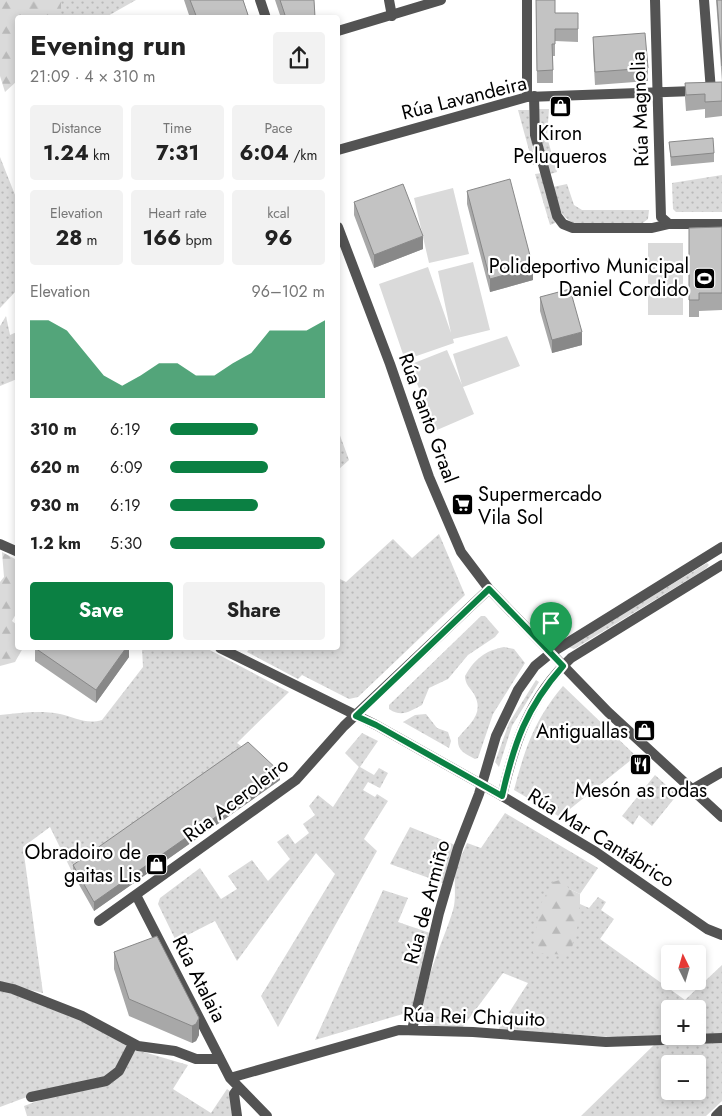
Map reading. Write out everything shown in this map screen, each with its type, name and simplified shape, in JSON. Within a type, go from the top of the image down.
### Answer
[{"type":"street","points":[[260,0],[265,15]]},
{"type":"street","points":[[389,0],[392,16]]},
{"type":"street","points":[[340,30],[442,0]]},
{"type":"street","points":[[527,0],[530,96],[535,135],[557,216],[562,224],[573,228],[652,228],[665,221],[722,224]]},
{"type":"street","name":"Rúa Magnolia","points":[[655,0],[657,93],[665,221]]},
{"type":"street","points":[[704,0],[711,91]]},
{"type":"street","name":"Rúa Lavandeira","points":[[340,149],[530,96],[722,90]]},
{"type":"street","name":"Rúa Santo Graal","points":[[340,233],[390,364],[429,477],[462,552],[489,589],[608,712],[722,817]]},
{"type":"street","points":[[0,544],[15,551]]},
{"type":"street","name":"Rúa de Armiño","points":[[412,1030],[458,848],[482,786],[496,736],[518,690],[535,666],[551,653],[722,547]]},
{"type":"street","points":[[502,796],[524,720],[535,702],[563,666],[571,658],[722,565]]},
{"type":"street","name":"Rúa Aceroleiro","points":[[98,921],[296,780],[356,716],[489,589]]},
{"type":"street","name":"Rúa Mar Cantábrico","points":[[224,650],[376,725],[502,796],[596,852],[707,929],[722,936]]},
{"type":"street","points":[[691,790],[722,772]]},
{"type":"street","name":"Rúa Atalaia","points":[[136,895],[230,1078],[267,1116]]},
{"type":"street","points":[[0,986],[13,989],[82,1016],[133,1044],[175,1051],[196,1059],[220,1059]]},
{"type":"street","name":"Rúa Rei Chiquito","points":[[230,1078],[399,1030],[473,1032],[606,1042],[722,1038]]},
{"type":"street","points":[[31,1097],[106,1081],[119,1071],[133,1044]]},
{"type":"street","points":[[237,1116],[234,1094],[239,1087]]},
{"type":"street","points":[[716,1116],[722,1110]]},
{"type":"green space","points":[[0,0],[61,0],[61,15],[15,15],[15,83],[5,92],[0,76]]},
{"type":"green space","points":[[61,0],[136,0],[110,15],[61,15]]},
{"type":"green space","points":[[539,109],[549,109],[547,137],[557,172],[550,174],[542,143]]},
{"type":"green space","points":[[518,110],[529,110],[534,165],[533,165]]},
{"type":"green space","points":[[0,157],[15,195],[15,292],[0,308]]},
{"type":"green space","points":[[542,173],[555,217],[555,223],[550,225],[535,174]]},
{"type":"green space","points":[[722,175],[722,212],[676,212],[673,209],[672,183]]},
{"type":"green space","points":[[567,184],[574,205],[582,210],[649,210],[648,219],[640,225],[577,224],[571,222],[560,210],[553,187]]},
{"type":"green space","points":[[453,188],[469,254],[429,263],[414,198]]},
{"type":"green space","points":[[648,243],[683,243],[683,315],[648,315]]},
{"type":"green space","points":[[473,262],[490,330],[453,339],[454,343],[405,360],[379,284],[428,267],[451,333],[438,271]]},
{"type":"green space","points":[[6,316],[10,335],[15,333],[15,380],[0,386],[0,326]]},
{"type":"green space","points":[[507,336],[520,366],[463,387],[474,414],[437,430],[409,365],[447,350],[462,385],[453,354]]},
{"type":"green space","points":[[340,435],[349,460],[340,468]]},
{"type":"green space","points":[[439,534],[465,595],[358,697],[349,699],[302,675],[298,679],[247,652],[248,650],[340,650],[340,579],[346,582],[393,539],[412,558]]},
{"type":"green space","points":[[2,552],[15,559],[15,616],[12,621],[15,623],[15,650],[22,650],[15,662],[0,666],[0,582],[4,577]]},
{"type":"green space","points":[[707,563],[709,565],[704,570],[574,649],[568,647]]},
{"type":"green space","points":[[481,616],[485,616],[499,632],[495,637],[468,655],[448,679],[429,688],[422,705],[402,713],[389,709],[389,705]]},
{"type":"green space","points":[[504,647],[514,649],[525,663],[493,714],[478,758],[475,759],[460,749],[458,742],[458,738],[477,713],[478,707],[465,676],[472,665],[486,653]]},
{"type":"green space","points":[[142,650],[210,650],[289,692],[237,743],[248,751],[73,874],[50,827],[23,847],[43,993],[0,983],[0,715],[45,712],[91,722],[102,720],[143,667]]},
{"type":"green space","points":[[536,680],[539,682],[512,726],[499,767],[495,762],[509,723]]},
{"type":"green space","points":[[563,686],[636,756],[560,817],[514,790],[522,761],[538,722]]},
{"type":"green space","points":[[426,714],[437,728],[448,732],[451,741],[449,748],[403,722],[415,715]]},
{"type":"green space","points":[[362,733],[378,741],[360,767],[374,775],[379,768],[388,773],[380,788],[368,782],[363,790],[375,797],[377,794],[388,801],[364,839],[377,851],[278,1027],[261,996],[335,874],[316,853],[237,961],[215,921],[176,941],[158,904],[160,898],[200,868],[221,899],[237,889],[228,876],[252,860],[268,881],[290,859],[277,842],[288,834],[295,844],[309,833],[303,824],[315,815],[309,806],[318,795],[333,807],[359,767],[345,753]]},
{"type":"green space","points":[[655,775],[677,795],[652,826],[639,815],[633,825],[622,816]]},
{"type":"green space","points":[[505,813],[598,868],[580,894],[569,889],[580,917],[580,904],[589,908],[598,897],[606,902],[601,910],[614,919],[600,939],[661,983],[661,990],[671,990],[685,1000],[661,1000],[661,1036],[629,1038],[498,1030],[528,983],[503,973],[462,1028],[423,1024],[422,1012],[427,983],[454,905],[456,868],[467,843],[481,848]]},
{"type":"green space","points":[[410,827],[455,845],[443,883],[390,864]]},
{"type":"green space","points":[[563,879],[569,889],[580,894],[580,917],[570,955],[533,953],[539,907],[553,882]]},
{"type":"green space","points":[[383,890],[408,898],[398,922],[430,933],[413,1011],[315,1040]]},
{"type":"green space","points":[[722,965],[722,1034],[706,1035],[706,1000],[685,1000],[696,990],[706,990],[706,980]]},
{"type":"green space","points":[[0,989],[80,1020],[129,1045],[118,1068],[106,1078],[51,1088],[0,1107]]},
{"type":"green space","points":[[706,1041],[722,1041],[722,1101],[706,1116],[581,1116],[656,1043],[661,1043],[661,1045],[706,1045]]},
{"type":"green space","points":[[137,1050],[188,1065],[173,1089],[211,1113],[227,1089],[230,1091],[232,1116],[27,1116],[24,1106],[56,1094],[108,1084],[130,1055]]},
{"type":"building","points":[[190,0],[243,0],[248,15],[196,15]]},
{"type":"building","points":[[280,0],[314,0],[315,15],[285,15]]},
{"type":"building","points":[[536,0],[555,0],[555,13],[578,13],[578,29],[555,29],[555,44],[552,44],[553,70],[537,71]]},
{"type":"building","points":[[717,0],[722,0],[722,66]]},
{"type":"building","points":[[645,33],[648,68],[595,72],[593,37]]},
{"type":"building","points":[[722,82],[722,101],[705,102],[705,94],[686,95],[685,83]]},
{"type":"building","points":[[713,138],[714,153],[671,157],[669,142]]},
{"type":"building","points":[[510,179],[533,267],[490,279],[467,191]]},
{"type":"building","points":[[403,184],[423,236],[374,255],[354,202]]},
{"type":"building","name":"Polideportivo Municipal Daniel Cordido","points":[[722,227],[722,293],[699,293],[699,300],[689,300],[689,228]]},
{"type":"building","points":[[570,289],[582,332],[552,340],[540,297]]},
{"type":"building","points":[[38,650],[125,650],[96,690]]},
{"type":"building","points":[[248,742],[280,772],[94,902],[73,865]]},
{"type":"building","points":[[157,936],[199,1018],[196,1024],[192,1026],[129,999],[114,952]]},
{"type":"place","name":"Kiron Peluqueros","points":[[560,107]]},
{"type":"place","name":"Polideportivo Municipal Daniel Cordido","points":[[705,278]]},
{"type":"place","name":"Supermercado Vila Sol","points":[[462,505]]},
{"type":"place","name":"Antiguallas","points":[[644,731]]},
{"type":"place","name":"Mesón as rodas","points":[[641,764]]},
{"type":"place","name":"Obradoiro de gaitas Lis","points":[[157,864]]},
{"type":"route","points":[[489,589],[551,653],[563,666],[550,680],[524,720],[516,742],[502,796],[376,725],[356,716],[489,589]]}]
